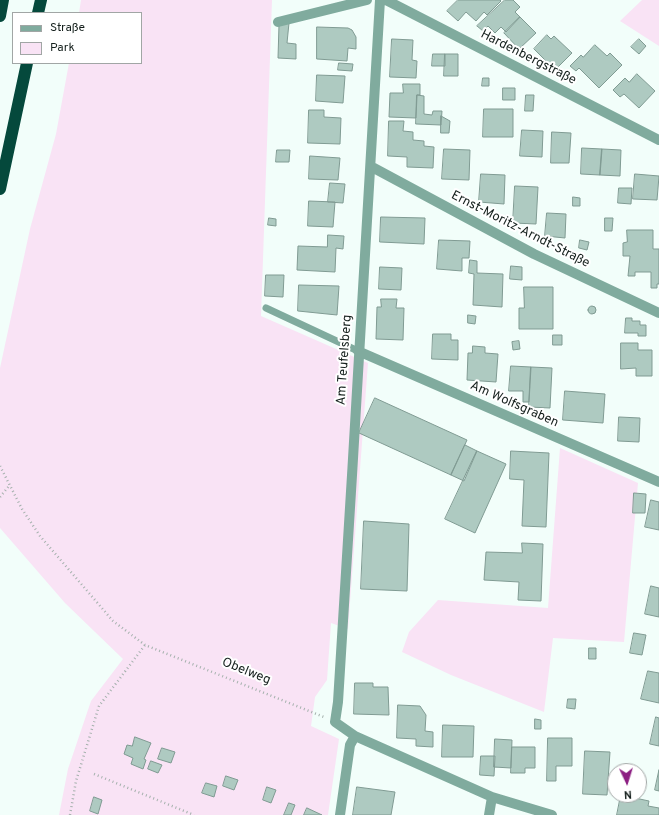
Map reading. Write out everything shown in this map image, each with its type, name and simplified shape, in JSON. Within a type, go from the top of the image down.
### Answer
[{"type":"highway","points":[[0,16],[4,0]]},
{"type":"highway","points":[[38,12],[41,0]]},
{"type":"highway","points":[[0,189],[28,64]]},
{"type":"street","points":[[278,22],[367,0]]},
{"type":"street","name":"Am Teufelsberg","points":[[335,722],[338,702],[358,351],[372,167],[380,0]]},
{"type":"street","name":"Hardenbergstraße","points":[[386,0],[659,140]]},
{"type":"street","name":"Ernst-Moritz-Arndt-Straße","points":[[372,167],[534,254],[659,313]]},
{"type":"street","name":"Am Wolfsgraben","points":[[358,351],[659,482]]},
{"type":"street","points":[[335,722],[355,736],[492,797],[552,815]]},
{"type":"street","points":[[340,815],[350,745],[355,736]]},
{"type":"street","points":[[489,815],[492,797]]},
{"type":"lane","points":[[266,308],[358,351]]},
{"type":"path","name":"Obelweg","points":[[0,466],[22,509],[56,554],[113,620],[145,645],[335,722]]},
{"type":"path","points":[[0,496],[9,486]]},
{"type":"path","points":[[70,815],[76,781],[99,706],[145,645]]},
{"type":"path","points":[[94,774],[194,815]]},
{"type":"green space","points":[[81,0],[272,0],[261,316],[368,363],[348,629],[331,623],[327,680],[315,697],[311,726],[339,739],[328,815],[59,815],[68,769],[91,701],[123,659],[65,603],[0,528],[0,368],[30,229],[56,134],[69,64],[142,64],[142,12],[79,12]]},
{"type":"green space","points":[[642,0],[659,0],[659,46],[620,21]]},
{"type":"green space","points":[[560,448],[638,483],[624,642],[553,638],[544,712],[451,675],[402,652],[409,632],[438,600],[548,608]]},
{"type":"building","points":[[458,0],[501,1],[487,15],[484,12],[476,21],[466,12],[458,21],[447,11]]},
{"type":"building","points":[[505,0],[513,0],[520,7],[515,12],[520,17],[506,32],[501,27],[495,33],[488,26],[483,31],[477,26]]},
{"type":"building","points":[[520,17],[536,33],[519,49],[504,33]]},
{"type":"building","points":[[289,23],[287,43],[296,44],[296,59],[278,58],[279,25]]},
{"type":"building","points":[[317,27],[348,28],[352,30],[356,37],[356,49],[348,48],[347,61],[317,59]]},
{"type":"building","points":[[547,35],[551,39],[554,36],[572,53],[555,70],[534,49]]},
{"type":"building","points":[[392,39],[413,40],[412,60],[417,61],[416,78],[390,77]]},
{"type":"building","points":[[639,39],[646,46],[639,54],[631,47]]},
{"type":"building","points":[[595,45],[607,56],[610,53],[622,65],[599,88],[579,68],[576,71],[570,66],[581,55],[583,57]]},
{"type":"building","points":[[433,54],[445,54],[445,66],[432,66]]},
{"type":"building","points":[[445,54],[458,54],[458,76],[444,76]]},
{"type":"building","points":[[339,63],[353,64],[352,71],[338,70]]},
{"type":"building","points":[[637,74],[655,91],[639,108],[624,94],[620,97],[613,90],[625,78],[629,82]]},
{"type":"building","points":[[317,75],[345,76],[343,103],[316,101]]},
{"type":"building","points":[[483,78],[489,78],[489,86],[482,86]]},
{"type":"building","points":[[403,84],[420,84],[420,95],[417,95],[416,118],[389,117],[390,93],[403,93]]},
{"type":"building","points":[[503,88],[515,88],[515,100],[503,100]]},
{"type":"building","points":[[417,95],[424,96],[424,114],[432,115],[433,111],[442,111],[441,125],[416,124]]},
{"type":"building","points":[[526,95],[534,95],[533,111],[525,111]]},
{"type":"building","points":[[484,109],[513,109],[513,137],[483,137]]},
{"type":"building","points":[[309,110],[324,110],[324,117],[341,118],[340,144],[308,143]]},
{"type":"building","points":[[441,116],[450,121],[449,133],[441,133]]},
{"type":"building","points":[[389,121],[404,121],[403,131],[413,132],[413,140],[424,141],[424,146],[434,147],[433,168],[407,167],[407,157],[388,156]]},
{"type":"building","points":[[522,130],[543,131],[542,157],[520,156]]},
{"type":"building","points":[[552,132],[571,133],[569,163],[551,163]]},
{"type":"building","points":[[582,148],[602,149],[600,175],[581,174]]},
{"type":"building","points":[[444,149],[470,150],[469,180],[442,179]]},
{"type":"building","points":[[602,149],[621,150],[620,176],[600,175]]},
{"type":"building","points":[[277,150],[290,150],[289,162],[276,162]]},
{"type":"building","points":[[310,156],[340,158],[338,180],[309,179]]},
{"type":"building","points":[[481,174],[505,175],[504,204],[479,202]]},
{"type":"building","points":[[635,174],[659,176],[657,200],[633,199]]},
{"type":"building","points":[[330,183],[345,184],[343,203],[328,202]]},
{"type":"building","points":[[515,186],[538,187],[536,224],[513,223]]},
{"type":"building","points":[[619,188],[632,188],[631,204],[618,203]]},
{"type":"building","points":[[573,197],[580,198],[580,206],[573,206]]},
{"type":"building","points":[[309,201],[335,202],[333,227],[308,226]]},
{"type":"building","points":[[547,213],[566,214],[565,238],[545,236]]},
{"type":"building","points":[[381,217],[425,218],[424,244],[380,242]]},
{"type":"building","points":[[269,218],[276,219],[276,226],[268,225]]},
{"type":"building","points":[[605,218],[613,218],[612,231],[605,231]]},
{"type":"building","points":[[627,230],[653,230],[653,249],[659,249],[659,284],[657,284],[657,288],[651,288],[651,272],[635,272],[635,276],[628,276],[630,256],[623,256],[623,243],[627,242]]},
{"type":"building","points":[[328,235],[344,236],[343,249],[336,248],[335,272],[297,270],[298,246],[327,247]]},
{"type":"building","points":[[439,240],[470,241],[469,258],[462,258],[462,271],[437,269]]},
{"type":"building","points":[[580,240],[589,242],[587,250],[579,248]]},
{"type":"building","points":[[470,260],[477,261],[477,273],[503,274],[502,307],[473,305],[474,274],[469,273]]},
{"type":"building","points":[[511,266],[522,267],[522,280],[510,279]]},
{"type":"building","points":[[380,267],[402,268],[401,290],[379,289]]},
{"type":"building","points":[[266,275],[284,275],[283,297],[265,296]]},
{"type":"building","points":[[299,285],[339,286],[337,315],[298,311]]},
{"type":"building","points":[[524,287],[553,287],[553,329],[519,329],[519,308],[524,308]]},
{"type":"building","points":[[381,299],[397,299],[396,308],[404,308],[403,340],[376,339],[377,307],[381,307]]},
{"type":"building","points":[[590,306],[594,306],[596,310],[594,314],[590,314],[588,312],[588,308]]},
{"type":"building","points":[[468,315],[476,316],[475,324],[468,323]]},
{"type":"building","points":[[626,318],[632,318],[632,321],[640,321],[640,325],[646,325],[646,336],[638,336],[638,333],[625,333]]},
{"type":"building","points":[[433,334],[451,334],[451,340],[458,340],[458,360],[432,359]]},
{"type":"building","points":[[553,335],[562,335],[562,345],[553,345]]},
{"type":"building","points":[[519,341],[520,349],[513,350],[512,342]]},
{"type":"building","points":[[621,343],[638,343],[638,350],[652,350],[652,376],[636,376],[636,368],[621,369]]},
{"type":"building","points":[[473,346],[485,347],[485,353],[498,354],[496,382],[467,380],[468,353],[472,353]]},
{"type":"building","points":[[511,366],[531,367],[529,402],[523,402],[523,391],[509,391]]},
{"type":"building","points":[[531,367],[552,368],[550,408],[529,407]]},
{"type":"building","points":[[565,391],[605,394],[603,423],[563,420]]},
{"type":"building","points":[[375,398],[467,440],[451,475],[359,433]]},
{"type":"building","points":[[619,417],[640,418],[639,442],[618,441]]},
{"type":"building","points":[[465,445],[477,451],[464,481],[451,475]]},
{"type":"building","points":[[477,451],[506,464],[475,533],[445,519]]},
{"type":"building","points":[[511,451],[549,453],[546,527],[522,526],[524,480],[510,479]]},
{"type":"building","points":[[634,493],[646,494],[645,513],[633,513]]},
{"type":"building","points":[[651,500],[659,502],[659,530],[645,527]]},
{"type":"building","points":[[364,521],[409,524],[407,591],[361,589]]},
{"type":"building","points":[[522,543],[543,544],[541,601],[518,600],[519,582],[484,580],[486,552],[522,553]]},
{"type":"building","points":[[651,586],[659,588],[659,617],[645,614]]},
{"type":"building","points":[[634,633],[646,635],[642,655],[630,653]]},
{"type":"building","points":[[589,648],[596,648],[596,659],[589,659]]},
{"type":"building","points":[[648,671],[659,673],[659,703],[641,699]]},
{"type":"building","points":[[355,683],[373,683],[373,687],[388,687],[389,715],[354,714]]},
{"type":"building","points":[[568,699],[576,699],[575,709],[567,708]]},
{"type":"building","points":[[398,705],[420,706],[426,715],[425,731],[433,732],[433,747],[416,746],[416,739],[397,738]]},
{"type":"building","points":[[656,717],[659,718],[659,746],[650,744]]},
{"type":"building","points":[[535,719],[541,720],[541,729],[535,729]]},
{"type":"building","points":[[443,725],[474,726],[473,757],[442,757]]},
{"type":"building","points":[[135,737],[151,743],[144,759],[146,760],[143,769],[131,764],[133,758],[124,754],[127,745],[132,746]]},
{"type":"building","points":[[548,738],[572,738],[572,766],[556,766],[556,781],[547,781]]},
{"type":"building","points":[[495,739],[512,740],[511,768],[494,767]]},
{"type":"building","points":[[512,747],[535,747],[535,768],[525,768],[525,773],[511,773]]},
{"type":"building","points":[[162,748],[175,752],[171,763],[158,759]]},
{"type":"building","points":[[585,751],[610,752],[609,763],[607,763],[607,795],[583,794]]},
{"type":"building","points":[[481,756],[495,756],[494,776],[480,775]]},
{"type":"building","points":[[151,761],[162,765],[158,773],[148,769]]},
{"type":"building","points":[[659,770],[659,791],[655,790]]},
{"type":"building","points":[[226,776],[238,780],[234,790],[223,786]]},
{"type":"building","points":[[206,783],[217,786],[214,797],[202,793]]},
{"type":"building","points":[[267,787],[276,790],[271,803],[263,800]]},
{"type":"building","points":[[357,787],[395,792],[391,815],[353,815]]},
{"type":"building","points":[[94,797],[102,800],[98,814],[90,811]]},
{"type":"building","points":[[647,801],[649,801],[648,806],[659,808],[659,815],[617,815],[619,803],[647,803]]},
{"type":"building","points":[[289,803],[295,805],[291,815],[284,815]]},
{"type":"building","points":[[307,808],[322,815],[304,815]]}]
